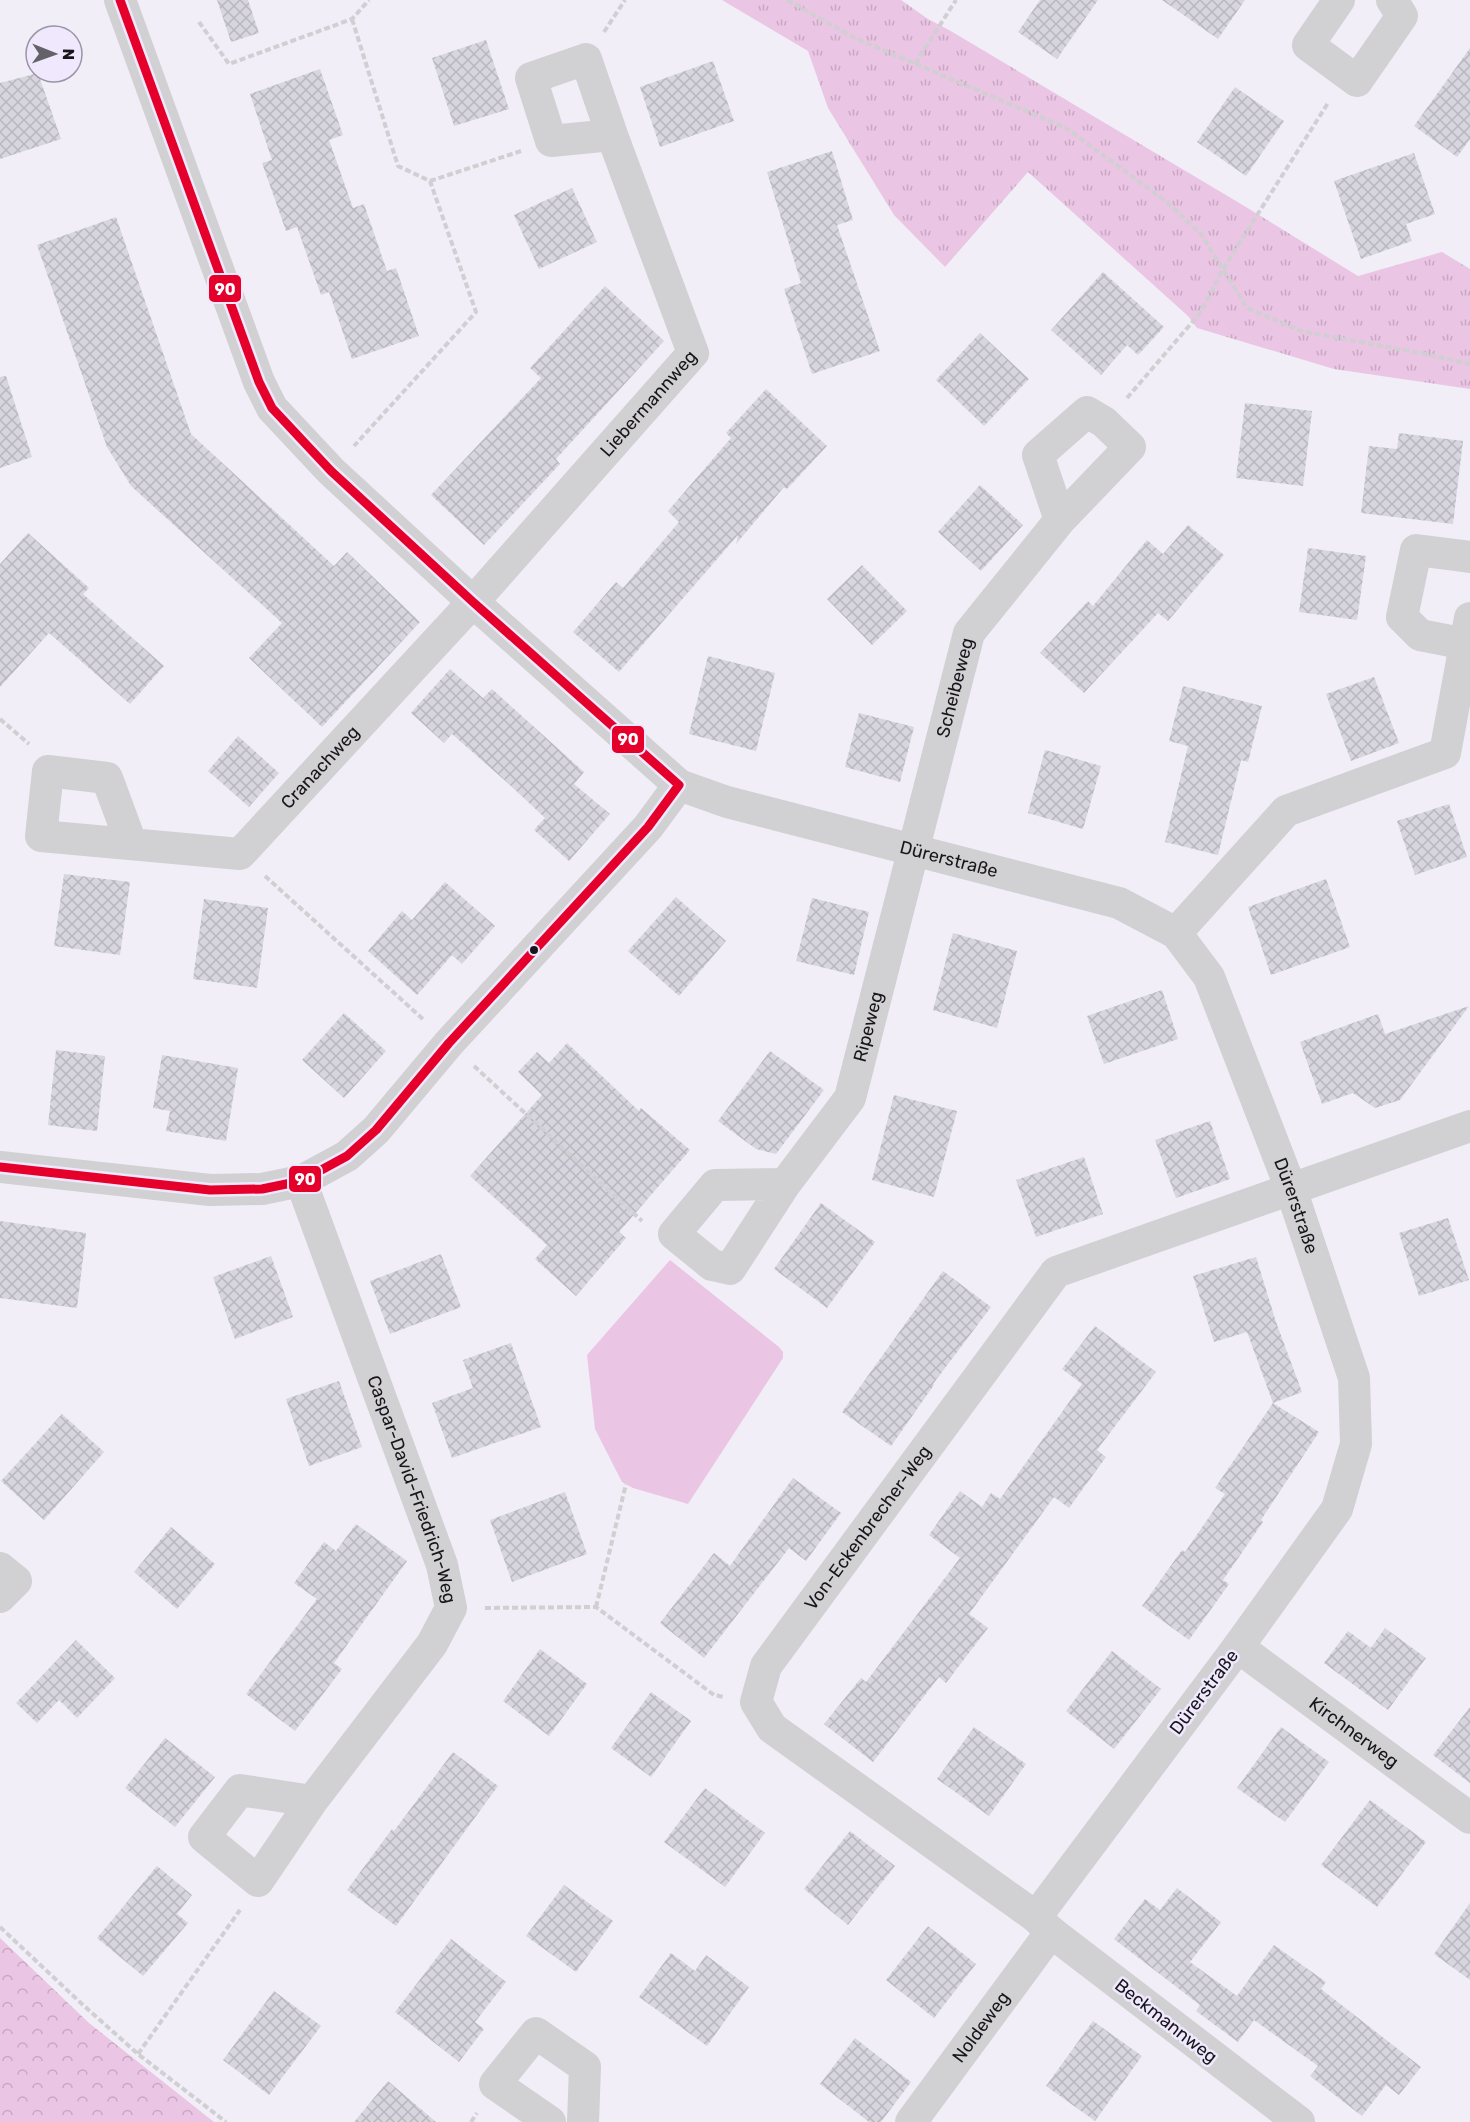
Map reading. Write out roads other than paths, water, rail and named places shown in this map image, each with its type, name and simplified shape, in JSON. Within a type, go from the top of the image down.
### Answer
[{"type":"street","points":[[0,1167],[210,1190],[262,1189],[301,1181],[347,1156],[376,1130],[449,1043],[648,827],[679,785],[473,602],[331,471],[272,408],[258,382],[120,0]]},
{"type":"street","points":[[1339,0],[1308,45],[1357,81],[1402,16],[1392,0]]},
{"type":"street","name":"Liebermannweg","points":[[473,602],[693,353],[586,60],[531,78],[551,141],[612,135]]},
{"type":"street","name":"Scheibeweg","points":[[914,849],[969,633],[1060,520],[1130,447],[1104,422],[1087,412],[1038,455],[1060,520]]},
{"type":"street","points":[[1176,933],[1286,811],[1445,753],[1468,631],[1420,635],[1402,617],[1416,550],[1470,557]]},
{"type":"street","name":"Cranachweg","points":[[131,843],[240,854],[473,602]]},
{"type":"street","name":"Dürerstraße","points":[[679,785],[727,802],[1119,903],[1176,933],[1209,977],[1290,1189],[1354,1378],[1356,1444],[1337,1509],[1043,1924]]},
{"type":"street","name":"Ripeweg","points":[[785,1184],[850,1098],[914,849]]},
{"type":"street","name":"Von-Eckenbrecher-Weg","points":[[1043,1924],[772,1728],[756,1702],[766,1666],[1056,1272],[1470,1126]]},
{"type":"street","name":"Caspar-David-Friedrich-Weg","points":[[301,1181],[442,1565],[451,1608],[432,1644],[312,1801],[258,1881],[204,1837],[240,1790],[312,1801]]},
{"type":"street","points":[[0,1568],[16,1581],[0,1597]]},
{"type":"street","name":"Kirchnerweg","points":[[1238,1647],[1470,1818]]},
{"type":"street","name":"Noldeweg","points":[[911,2122],[1043,1924]]},
{"type":"street","name":"Beckmannweg","points":[[1043,1924],[1299,2122]]},
{"type":"street","points":[[550,2122],[495,2084],[536,2032],[585,2067],[583,2122]]}]
